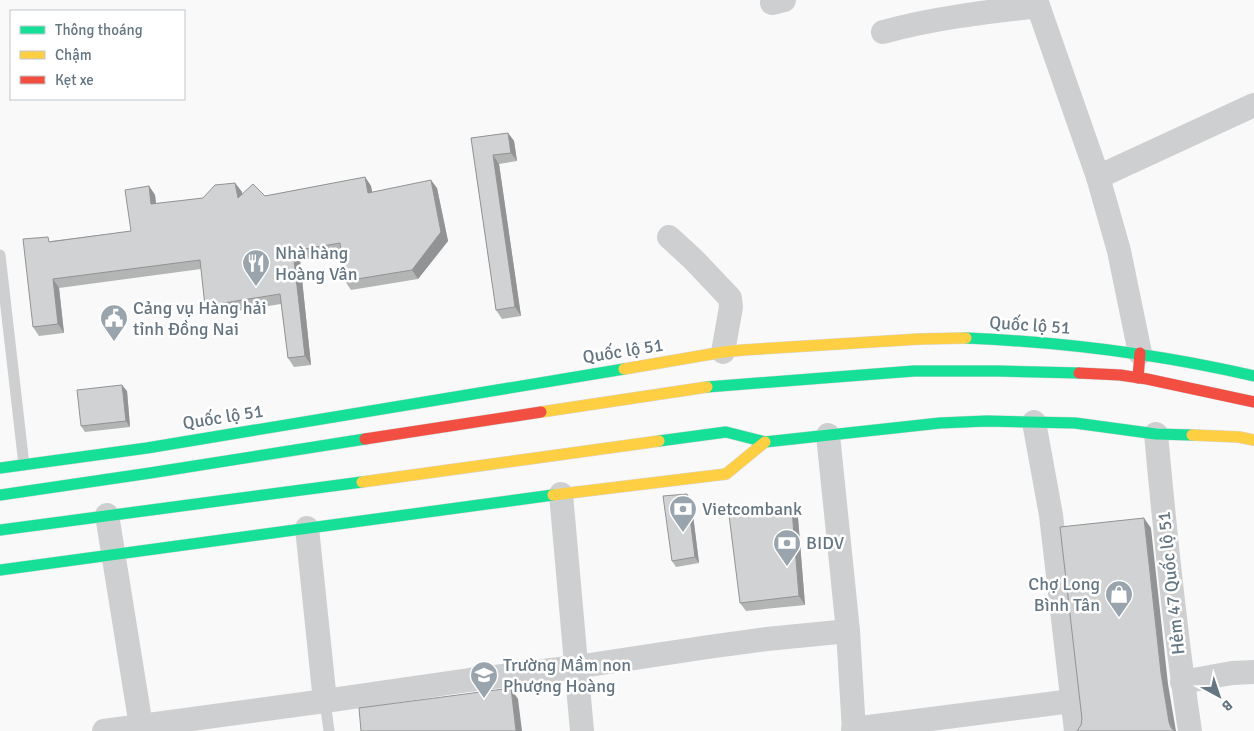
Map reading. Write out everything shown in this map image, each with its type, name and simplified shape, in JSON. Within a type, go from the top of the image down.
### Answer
[{"type":"main road","name":"Quốc lộ 51","points":[[0,495],[27,478],[147,448],[723,352],[784,346],[956,338],[1054,343],[1140,353],[1213,366],[1254,376]]},
{"type":"main road","points":[[1138,378],[1140,353]]},
{"type":"main road","name":"Quốc lộ 51","points":[[0,468],[27,478],[714,386],[914,371],[997,371],[1120,375],[1254,402]]},
{"type":"main road","points":[[0,530],[726,432],[765,442],[940,423],[987,421],[1075,423],[1156,434],[1239,437],[1251,446]]},
{"type":"main road","points":[[0,570],[561,494],[726,474],[765,442]]},
{"type":"street","points":[[883,32],[912,24],[1037,3],[1098,177],[1119,251],[1140,353]]},
{"type":"street","points":[[1098,177],[1254,105]]},
{"type":"street","points":[[669,237],[730,298],[731,307],[723,352]]},
{"type":"street","points":[[1034,422],[1051,515],[1076,731]]},
{"type":"street","name":"Hẻm 47 Quốc lộ 51","points":[[1156,434],[1164,526],[1182,682],[1190,731]]},
{"type":"street","points":[[828,436],[848,632],[854,730],[1072,701]]},
{"type":"street","points":[[561,494],[582,731]]},
{"type":"street","points":[[106,515],[141,726]]},
{"type":"street","points":[[307,528],[325,701]]},
{"type":"street","points":[[104,731],[576,667],[757,640],[848,632]]},
{"type":"street","points":[[1182,682],[1232,673],[1254,672]]},
{"type":"lane","points":[[0,255],[27,478]]},
{"type":"lane","points":[[325,701],[329,731]]},
{"type":"building","points":[[508,133],[511,153],[493,155],[515,307],[496,310],[471,138]]},
{"type":"building","points":[[365,177],[368,193],[431,180],[441,232],[412,270],[345,281],[340,243],[293,251],[305,356],[288,358],[280,294],[205,306],[200,260],[53,279],[58,324],[33,327],[23,239],[48,237],[49,242],[131,231],[125,190],[149,186],[151,204],[203,198],[215,185],[235,183],[238,198],[253,184],[265,196]]},
{"type":"building","points":[[122,385],[126,421],[81,426],[77,390]]},
{"type":"building","name":"Vietcombank","points":[[687,494],[695,557],[672,561],[663,496]]},
{"type":"building","points":[[792,510],[799,596],[740,603],[729,515]]},
{"type":"building","name":"Chợ Long Bình Tân","points":[[1144,518],[1161,673],[1169,722],[1171,728],[1175,731],[1077,731],[1082,719],[1060,527]]},
{"type":"building","points":[[511,688],[516,731],[361,731],[359,708]]},
{"type":"traffic: fast","points":[[966,338],[1111,350],[1183,361],[1254,376]]},
{"type":"traffic: fast","points":[[0,468],[147,448],[624,369]]},
{"type":"traffic: fast","points":[[707,387],[914,371],[1079,373]]},
{"type":"traffic: fast","points":[[659,441],[726,432],[765,442],[940,423],[987,421],[1075,423],[1156,434],[1192,435]]},
{"type":"traffic: fast","points":[[0,495],[365,439]]},
{"type":"traffic: fast","points":[[0,530],[362,482]]},
{"type":"traffic: fast","points":[[0,570],[553,495]]},
{"type":"traffic: slow","points":[[624,369],[743,350],[966,338]]},
{"type":"traffic: slow","points":[[541,412],[707,387]]},
{"type":"traffic: slow","points":[[1192,435],[1239,437],[1254,440]]},
{"type":"traffic: slow","points":[[362,482],[659,441]]},
{"type":"traffic: slow","points":[[553,495],[726,474],[765,442]]},
{"type":"traffic: jam","points":[[1138,378],[1140,353]]},
{"type":"traffic: jam","points":[[1079,373],[1120,375],[1147,379],[1254,402]]},
{"type":"traffic: jam","points":[[365,439],[541,412]]},
{"type":"place","name":"Nhà hàng Hoàng Vân","points":[[256,287]]},
{"type":"place","name":"Cảng vụ Hàng hải tỉnh Đồng Nai","points":[[114,342]]},
{"type":"place","name":"Vietcombank","points":[[683,533]]},
{"type":"place","name":"BIDV","points":[[787,567]]},
{"type":"place","name":"Chợ Long Bình Tân","points":[[1119,618]]},
{"type":"place","name":"Trường Mầm non Phượng Hoàng","points":[[484,699]]}]
